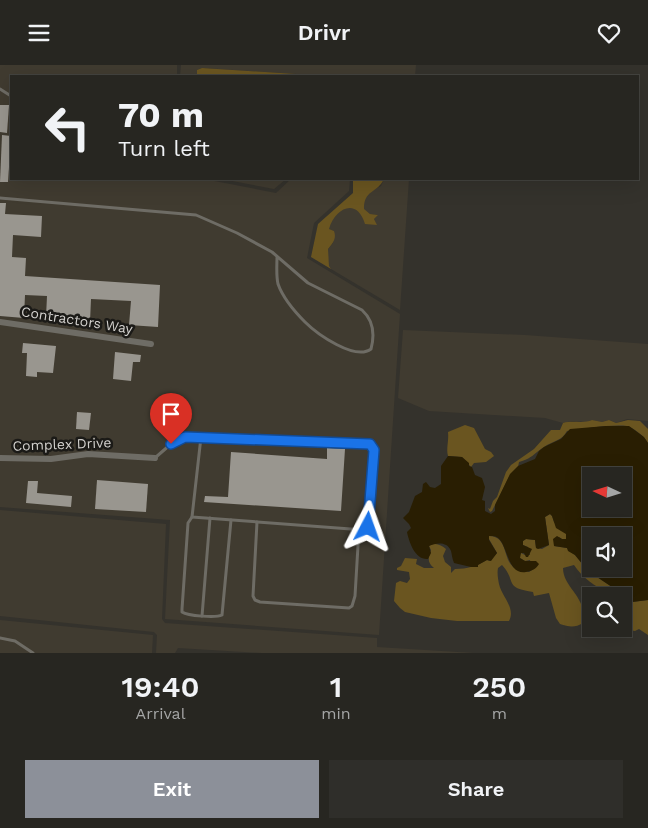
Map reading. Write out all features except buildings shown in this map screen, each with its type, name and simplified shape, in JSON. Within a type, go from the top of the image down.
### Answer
[{"type":"street","name":"Contractors Way","points":[[0,321],[151,344]]},
{"type":"street","name":"Complex Drive","points":[[0,458],[51,459],[88,453],[155,458]]},
{"type":"lane","points":[[0,198],[196,215],[237,233],[272,252],[308,283],[355,306],[369,316],[374,334],[371,349],[361,353],[350,350],[326,339],[305,322],[285,298],[278,283],[277,257]]},
{"type":"lane","points":[[155,458],[171,444],[185,437],[370,444],[374,450],[368,527],[364,530],[192,517]]},
{"type":"lane","points":[[201,437],[192,517],[188,523],[182,609],[184,614],[218,617],[222,615],[231,520]]},
{"type":"lane","points":[[202,616],[210,518]]},
{"type":"lane","points":[[257,522],[253,596],[255,600],[260,602],[348,608],[352,606],[355,596],[359,529]]},
{"type":"lane","points":[[0,638],[15,641],[33,653]]},
{"type":"shaded area","points":[[0,65],[177,65],[177,75],[10,75],[10,180],[209,180],[276,193],[290,180],[350,180],[349,191],[314,223],[307,258],[400,314],[379,635],[165,619],[170,520],[0,507]]},
{"type":"shaded area","points":[[181,65],[416,65],[415,75],[306,75],[202,68],[197,70],[197,75],[180,75]]},
{"type":"shaded area","points":[[202,68],[307,75],[197,75],[197,70]]},
{"type":"shaded area","points":[[227,180],[285,180],[274,189]]},
{"type":"shaded area","points":[[353,180],[383,180],[368,195],[364,209],[370,214],[378,215],[374,219],[377,225],[365,224],[357,210],[352,208],[341,211],[332,222],[329,229],[334,231],[335,236],[328,249],[329,266],[331,269],[311,257],[318,224],[353,193]]},
{"type":"shaded area","points":[[384,180],[409,180],[400,310],[329,267],[328,249],[333,243],[334,231],[328,229],[331,221],[341,210],[354,208],[376,224],[374,219],[378,215],[370,214],[363,209],[364,200],[369,192],[381,186]]},
{"type":"shaded area","points":[[403,330],[525,335],[648,344],[648,421],[627,419],[616,423],[609,420],[602,422],[592,420],[563,423],[545,418],[429,411],[398,398]]},
{"type":"shaded area","points":[[592,420],[602,422],[609,420],[616,423],[628,420],[640,421],[648,429],[648,443],[639,433],[627,426],[605,426],[567,431],[560,439],[519,462],[518,467],[510,475],[490,512],[488,508],[490,509],[497,497],[506,472],[511,465],[534,449],[551,430],[560,430],[563,423]]},
{"type":"shaded area","points":[[465,425],[474,428],[485,449],[494,456],[486,462],[474,463],[471,467],[462,457],[448,456],[448,432]]},
{"type":"shaded area","points":[[629,426],[644,437],[648,443],[648,600],[632,602],[632,587],[612,587],[597,577],[632,577],[632,527],[582,527],[582,564],[567,548],[554,546],[553,539],[557,536],[566,539],[566,534],[556,528],[550,514],[545,517],[549,545],[538,549],[536,548],[535,540],[526,539],[523,541],[523,545],[532,549],[528,557],[521,553],[520,558],[525,561],[536,561],[539,564],[526,572],[520,572],[512,566],[503,544],[494,536],[489,536],[489,540],[497,553],[491,561],[487,560],[478,565],[478,567],[454,563],[451,551],[444,544],[429,546],[431,553],[428,559],[423,559],[416,554],[407,532],[411,528],[403,518],[409,512],[415,496],[422,492],[423,484],[426,482],[430,487],[435,488],[441,484],[441,466],[448,456],[462,457],[472,467],[475,475],[482,478],[485,487],[482,500],[485,501],[485,511],[491,514],[495,511],[495,505],[510,474],[518,466],[535,459],[539,451],[544,447],[561,439],[570,429]]},
{"type":"shaded area","points":[[0,510],[166,524],[162,619],[165,623],[377,638],[377,647],[474,653],[262,653],[178,648],[175,653],[156,653],[157,635],[154,632],[0,616]]},
{"type":"shaded area","points":[[550,514],[554,522],[566,533],[566,539],[559,537],[554,546],[567,548],[582,564],[582,575],[574,565],[563,568],[567,581],[582,606],[582,624],[572,627],[560,624],[556,618],[549,593],[534,596],[533,592],[514,586],[502,565],[498,568],[498,578],[510,607],[511,616],[509,621],[457,621],[431,618],[405,612],[394,601],[396,583],[400,581],[407,583],[410,579],[409,572],[397,570],[397,568],[401,566],[405,558],[417,559],[416,564],[424,568],[434,568],[429,560],[431,550],[429,546],[433,544],[440,545],[446,549],[443,556],[445,562],[451,567],[451,573],[455,569],[472,567],[487,560],[490,561],[497,553],[489,536],[495,537],[503,545],[512,566],[529,572],[532,570],[530,560],[525,561],[520,558],[519,553],[530,555],[528,547],[523,545],[523,541],[526,539],[535,540],[536,548],[542,549],[549,545],[545,517]]},
{"type":"shaded area","points":[[584,577],[597,577],[612,587],[598,587]]},
{"type":"shaded area","points":[[648,600],[648,635],[639,629],[632,630],[632,602]]},
{"type":"shaded area","points":[[0,620],[153,635],[152,653],[0,653]]},
{"type":"route","points":[[171,444],[185,437],[334,441],[370,444],[374,450],[368,527]]}]
